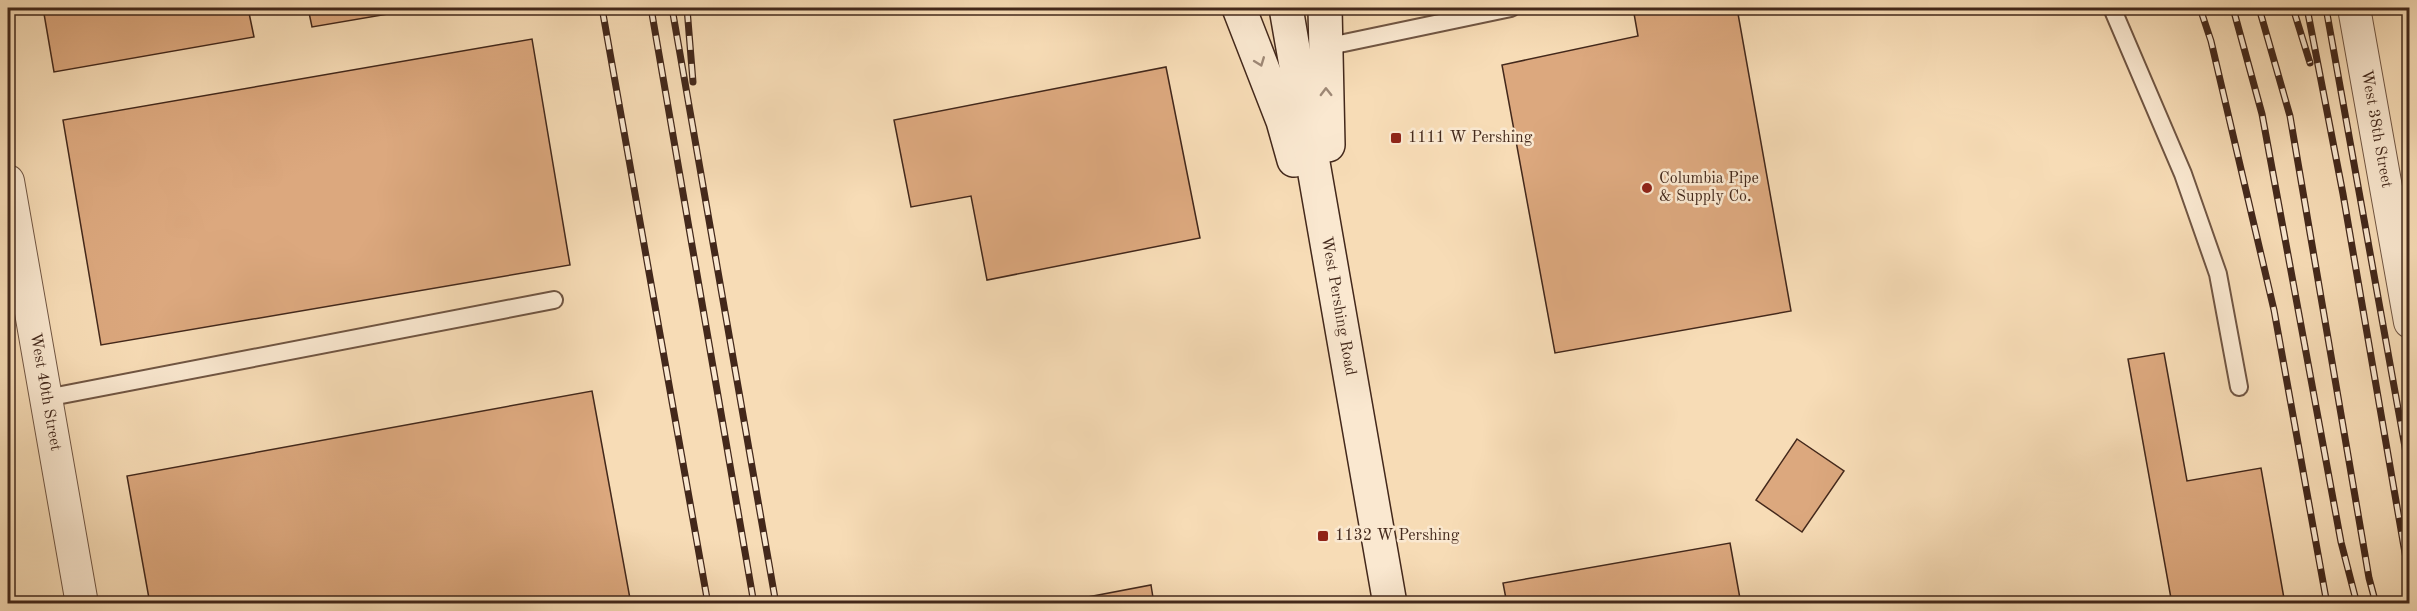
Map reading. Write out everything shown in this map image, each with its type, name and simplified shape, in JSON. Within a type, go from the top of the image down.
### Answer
[{"type":"main road","points":[[1239,8],[1283,121],[1340,318]]},
{"type":"main road","name":"West Pershing Road","points":[[1286,8],[1390,603]]},
{"type":"main road","points":[[1325,8],[1326,123],[1340,318]]},
{"type":"street","name":"West 38th Street","points":[[2354,8],[2409,322]]},
{"type":"street","name":"West 40th Street","points":[[8,181],[82,603]]},
{"type":"lane","points":[[1325,47],[1511,8]]},
{"type":"lane","points":[[2112,8],[2183,174],[2218,274],[2240,387]]},
{"type":"lane","points":[[46,398],[554,300]]},
{"type":"building","points":[[43,8],[248,8],[254,37],[54,72]]},
{"type":"building","points":[[308,8],[423,8],[312,27]]},
{"type":"building","name":"Columbia Pipe & Supply Co.","points":[[1633,8],[1737,8],[1791,311],[1555,353],[1502,65],[1638,36]]},
{"type":"building","points":[[532,39],[570,265],[101,345],[63,120]]},
{"type":"building","points":[[1166,67],[1200,238],[987,280],[971,196],[911,207],[894,120]]},
{"type":"building","points":[[2164,353],[2187,481],[2261,468],[2285,604],[2172,604],[2128,359]]},
{"type":"building","points":[[592,391],[631,604],[150,604],[127,476]]},
{"type":"building","points":[[1797,439],[1844,471],[1802,532],[1756,500]]},
{"type":"building","points":[[1730,543],[1741,604],[1507,604],[1503,583]]},
{"type":"building","points":[[1151,585],[1154,604],[1051,604]]},
{"type":"railway","points":[[602,8],[708,604]]},
{"type":"railway","points":[[651,8],[754,604]]},
{"type":"railway","points":[[672,8],[776,604]]},
{"type":"railway","points":[[687,8],[693,82]]},
{"type":"railway","points":[[2200,8],[2211,41],[2274,310],[2327,604]]},
{"type":"railway","points":[[2233,8],[2262,114],[2341,542],[2357,604]]},
{"type":"railway","points":[[2259,8],[2290,116],[2369,578],[2376,604]]},
{"type":"railway","points":[[2293,8],[2310,63]]},
{"type":"railway","points":[[2307,8],[2343,194],[2410,582]]},
{"type":"railway","points":[[2326,8],[2410,475]]},
{"type":"place","name":"1111 W Pershing","points":[[1396,138]]},
{"type":"place","name":"Columbia Pipe & Supply Co.","points":[[1647,188]]},
{"type":"place","name":"1132 W Pershing","points":[[1323,536]]}]
